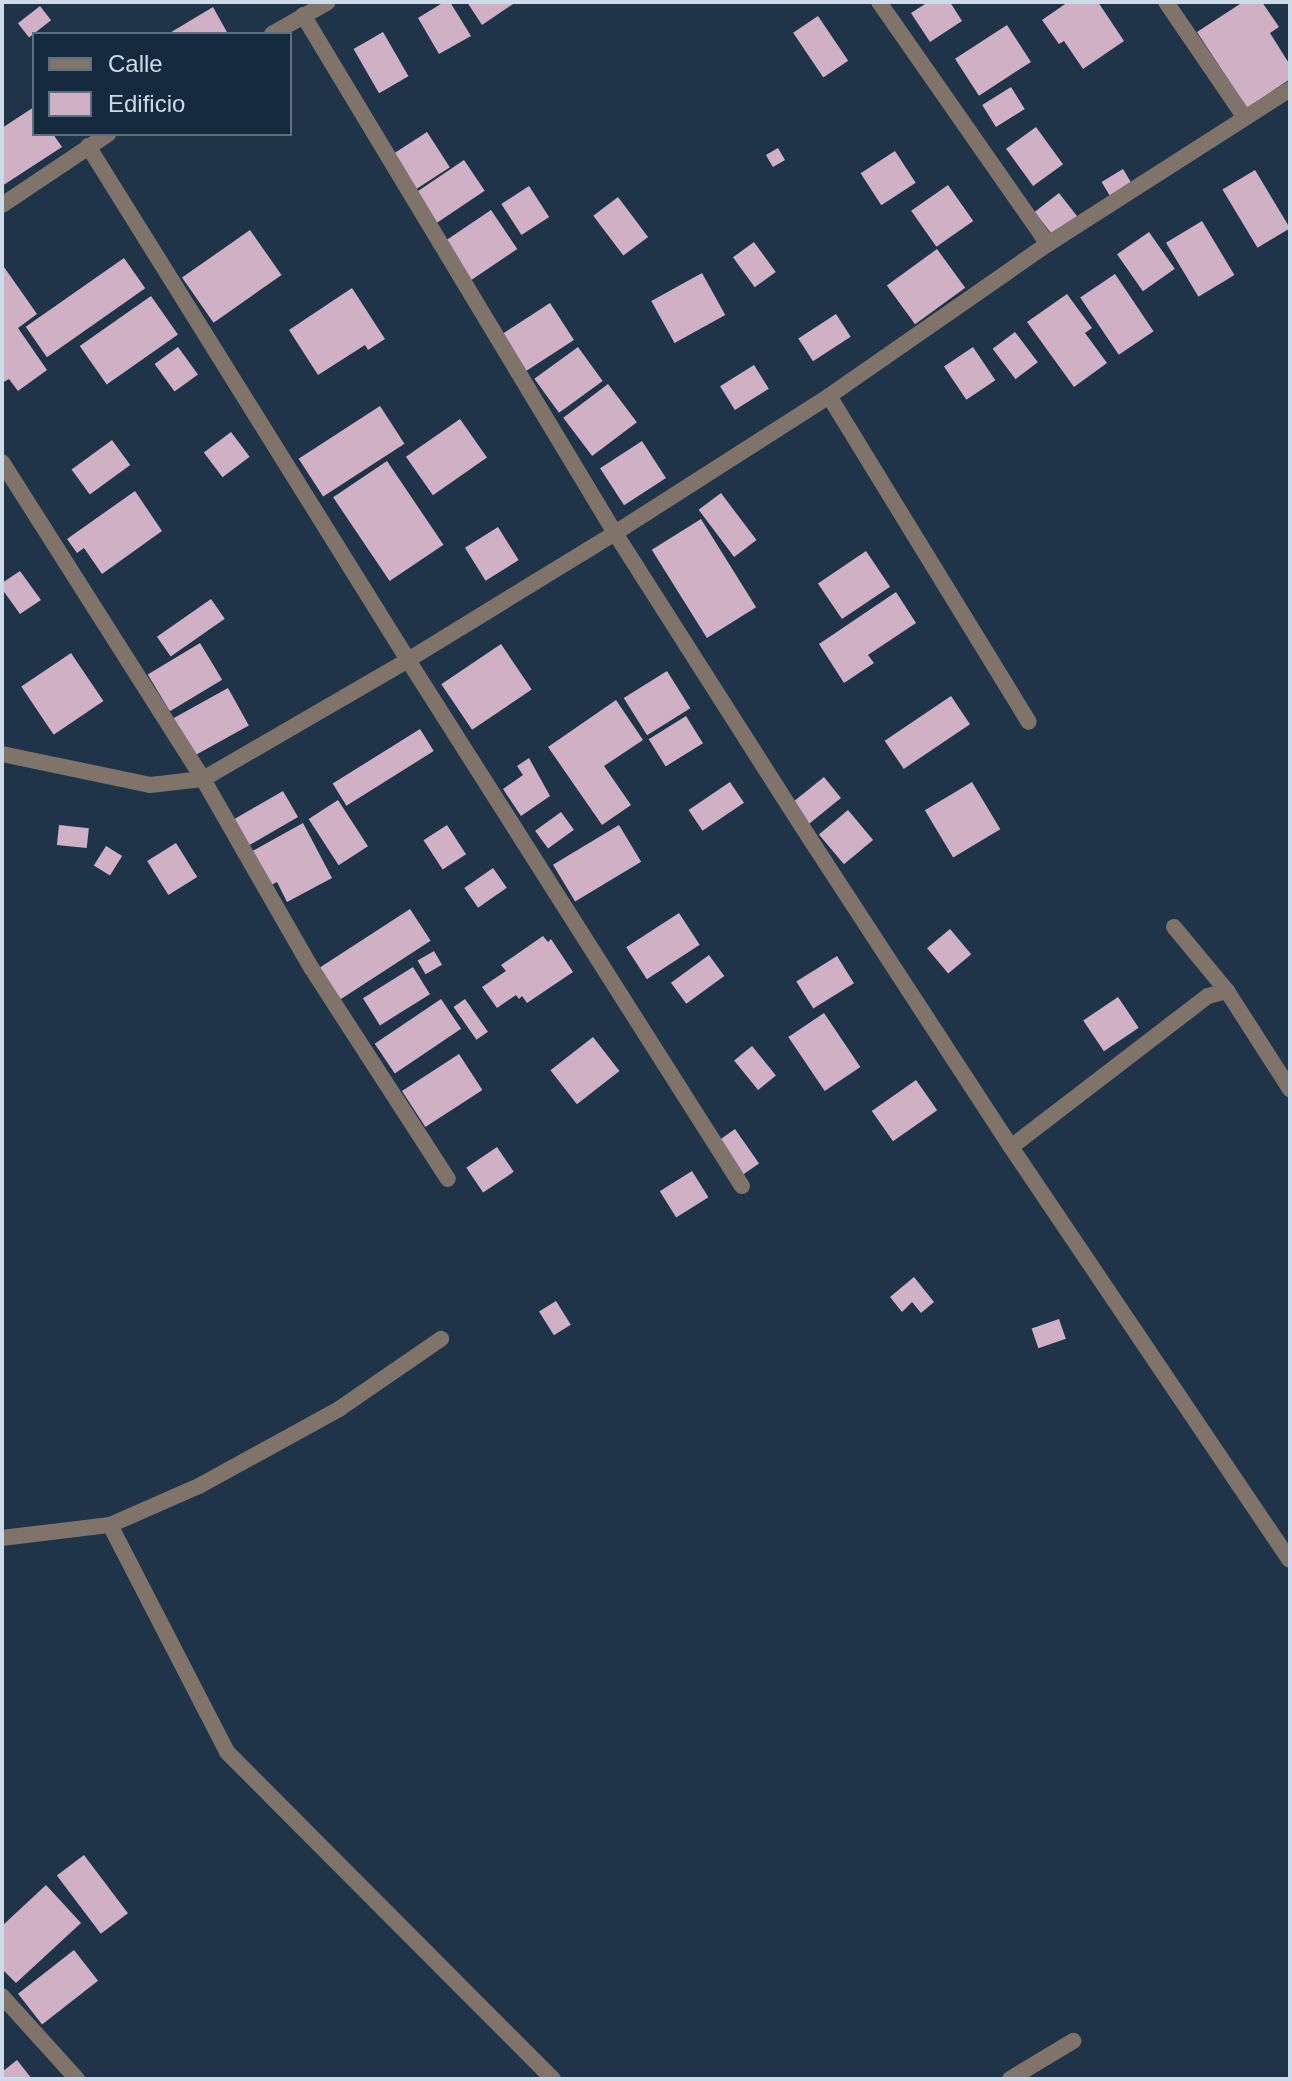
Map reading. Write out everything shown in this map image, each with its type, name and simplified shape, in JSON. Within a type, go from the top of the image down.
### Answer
[{"type":"street","points":[[275,32],[328,2]]},
{"type":"street","points":[[879,2],[1048,244]]},
{"type":"street","points":[[1166,2],[1245,118]]},
{"type":"street","points":[[303,15],[615,533],[1011,1147],[1290,1560]]},
{"type":"street","points":[[2,754],[150,785],[203,779],[408,660],[615,533],[829,396],[1048,244],[1290,89]]},
{"type":"street","points":[[2,205],[105,136]]},
{"type":"street","points":[[88,146],[408,660],[742,1186]]},
{"type":"street","points":[[829,396],[1029,722]]},
{"type":"street","points":[[2,462],[203,779],[312,969],[448,1179]]},
{"type":"street","points":[[1174,927],[1227,991],[1290,1089]]},
{"type":"street","points":[[1011,1147],[1208,996],[1227,991]]},
{"type":"street","points":[[2,1538],[110,1525],[199,1486],[311,1424],[441,1339]]},
{"type":"street","points":[[110,1525],[227,1752],[553,2079]]},
{"type":"street","points":[[2,1996],[77,2079]]},
{"type":"street","points":[[1010,2079],[1073,2041]]},
{"type":"building","points":[[444,2],[450,2],[471,36],[439,54],[418,18]]},
{"type":"building","points":[[467,2],[516,2],[482,25]]},
{"type":"building","points":[[928,2],[950,2],[962,21],[930,42],[911,13]]},
{"type":"building","points":[[1068,2],[1098,2],[1124,41],[1083,69],[1064,41],[1059,44],[1042,20]]},
{"type":"building","points":[[1243,2],[1262,2],[1279,27],[1270,33],[1290,65],[1290,79],[1247,108],[1197,32]]},
{"type":"building","points":[[40,6],[51,20],[32,32],[29,37],[18,23]]},
{"type":"building","points":[[213,7],[227,32],[171,32]]},
{"type":"building","points":[[818,16],[848,61],[823,78],[793,33]]},
{"type":"building","points":[[1007,25],[1031,62],[979,96],[955,59]]},
{"type":"building","points":[[383,32],[408,76],[379,93],[354,49]]},
{"type":"building","points":[[1011,87],[1025,109],[996,127],[982,105]]},
{"type":"building","points":[[32,108],[32,136],[54,136],[62,147],[2,186],[2,128]]},
{"type":"building","points":[[1036,127],[1063,164],[1033,186],[1006,149]]},
{"type":"building","points":[[427,132],[450,167],[416,189],[393,154]]},
{"type":"building","points":[[778,148],[785,160],[773,167],[766,155]]},
{"type":"building","points":[[895,151],[916,183],[881,205],[861,173]]},
{"type":"building","points":[[464,160],[485,191],[437,223],[416,192]]},
{"type":"building","points":[[1123,169],[1134,187],[1112,200],[1102,182]]},
{"type":"building","points":[[1255,170],[1290,228],[1257,248],[1222,190]]},
{"type":"building","points":[[948,185],[973,221],[936,247],[911,211]]},
{"type":"building","points":[[529,186],[549,217],[521,235],[501,204]]},
{"type":"building","points":[[1059,193],[1078,217],[1054,237],[1035,212]]},
{"type":"building","points":[[618,197],[648,237],[623,256],[593,216]]},
{"type":"building","points":[[491,210],[517,249],[468,282],[442,243]]},
{"type":"building","points":[[1202,221],[1234,275],[1198,297],[1166,243]]},
{"type":"building","points":[[250,230],[282,275],[214,323],[182,278]]},
{"type":"building","points":[[1149,232],[1175,269],[1143,291],[1117,254]]},
{"type":"building","points":[[754,242],[776,272],[755,287],[733,257]]},
{"type":"building","points":[[937,249],[965,288],[915,324],[887,285]]},
{"type":"building","points":[[124,258],[145,288],[47,357],[26,327]]},
{"type":"building","points":[[4,267],[37,314],[18,328],[47,370],[18,391],[9,379],[2,383]]},
{"type":"building","points":[[702,273],[725,315],[675,343],[651,301]]},
{"type":"building","points":[[1115,274],[1154,331],[1119,355],[1080,297]]},
{"type":"building","points":[[352,288],[385,339],[368,350],[365,345],[318,375],[289,330]]},
{"type":"building","points":[[1067,294],[1092,328],[1085,333],[1107,363],[1074,387],[1027,322]]},
{"type":"building","points":[[151,296],[178,335],[107,384],[80,346]]},
{"type":"building","points":[[550,303],[574,340],[525,371],[501,335]]},
{"type":"building","points":[[836,314],[851,337],[813,361],[798,339]]},
{"type":"building","points":[[1015,332],[1038,362],[1016,379],[993,349]]},
{"type":"building","points":[[178,347],[198,375],[175,392],[155,364]]},
{"type":"building","points":[[578,347],[603,381],[559,413],[534,379]]},
{"type":"building","points":[[973,347],[995,380],[966,400],[944,367]]},
{"type":"building","points":[[754,365],[769,389],[735,410],[720,386]]},
{"type":"building","points":[[608,384],[637,422],[592,456],[563,418]]},
{"type":"building","points":[[380,406],[405,444],[323,497],[299,459]]},
{"type":"building","points":[[460,419],[487,458],[433,495],[406,457]]},
{"type":"building","points":[[231,432],[250,457],[223,477],[204,452]]},
{"type":"building","points":[[112,440],[130,465],[90,494],[72,469]]},
{"type":"building","points":[[642,441],[666,478],[624,505],[600,468]]},
{"type":"building","points":[[387,461],[443,545],[390,581],[333,497]]},
{"type":"building","points":[[135,491],[162,531],[102,574],[84,548],[77,553],[67,539]]},
{"type":"building","points":[[721,493],[757,540],[734,557],[699,510]]},
{"type":"building","points":[[701,519],[756,607],[707,638],[652,550]]},
{"type":"building","points":[[498,527],[519,560],[486,581],[465,548]]},
{"type":"building","points":[[866,551],[890,587],[842,619],[818,583]]},
{"type":"building","points":[[20,571],[41,600],[20,614],[2,589],[2,583]]},
{"type":"building","points":[[896,592],[916,623],[868,655],[874,663],[844,683],[819,644]]},
{"type":"building","points":[[211,599],[225,619],[171,657],[157,637]]},
{"type":"building","points":[[200,643],[222,680],[170,711],[148,674]]},
{"type":"building","points":[[501,644],[532,690],[472,730],[441,684]]},
{"type":"building","points":[[71,653],[103,701],[54,735],[21,687]]},
{"type":"building","points":[[667,671],[690,708],[647,735],[624,698]]},
{"type":"building","points":[[228,688],[249,726],[191,758],[170,720]]},
{"type":"building","points":[[951,696],[970,724],[904,769],[885,741]]},
{"type":"building","points":[[616,700],[643,740],[604,766],[631,805],[602,825],[548,747]]},
{"type":"building","points":[[686,716],[703,743],[666,766],[649,739]]},
{"type":"building","points":[[420,729],[434,751],[346,806],[333,784]]},
{"type":"building","points":[[529,758],[550,796],[521,816],[503,789],[523,775],[517,766]]},
{"type":"building","points":[[824,777],[841,798],[809,824],[792,803]]},
{"type":"building","points":[[730,782],[744,803],[703,831],[689,810]]},
{"type":"building","points":[[972,782],[1000,829],[953,857],[925,810]]},
{"type":"building","points":[[283,791],[298,817],[247,846],[232,820]]},
{"type":"building","points":[[338,800],[368,846],[339,865],[309,819]]},
{"type":"building","points":[[848,810],[873,840],[844,864],[819,834]]},
{"type":"building","points":[[561,812],[574,830],[548,849],[535,831]]},
{"type":"building","points":[[303,823],[332,878],[287,902],[277,882],[268,887],[249,853]]},
{"type":"building","points":[[59,825],[89,828],[87,848],[57,845]]},
{"type":"building","points":[[447,825],[466,854],[443,870],[424,840]]},
{"type":"building","points":[[619,825],[641,862],[575,902],[553,865]]},
{"type":"building","points":[[176,843],[197,877],[168,895],[147,861]]},
{"type":"building","points":[[106,846],[122,856],[110,876],[94,866]]},
{"type":"building","points":[[493,868],[507,888],[478,908],[464,888]]},
{"type":"building","points":[[410,909],[431,941],[337,1002],[316,970]]},
{"type":"building","points":[[679,913],[700,945],[647,979],[626,947]]},
{"type":"building","points":[[950,929],[971,954],[948,974],[927,948]]},
{"type":"building","points":[[543,936],[548,942],[551,939],[573,972],[527,1003],[522,996],[519,999],[516,995],[497,1008],[482,987],[506,971],[501,965]]},
{"type":"building","points":[[434,951],[442,965],[426,974],[418,960]]},
{"type":"building","points":[[709,955],[724,976],[686,1004],[671,983]]},
{"type":"building","points":[[837,956],[854,983],[813,1009],[796,981]]},
{"type":"building","points":[[413,967],[430,994],[380,1025],[363,998]]},
{"type":"building","points":[[1118,997],[1139,1028],[1104,1051],[1083,1020]]},
{"type":"building","points":[[441,999],[461,1029],[395,1074],[375,1044]]},
{"type":"building","points":[[465,999],[488,1032],[476,1040],[454,1007]]},
{"type":"building","points":[[824,1013],[860,1067],[825,1091],[788,1037]]},
{"type":"building","points":[[593,1037],[619,1071],[577,1104],[550,1070]]},
{"type":"building","points":[[752,1046],[776,1076],[758,1090],[734,1060]]},
{"type":"building","points":[[459,1054],[482,1090],[425,1127],[402,1091]]},
{"type":"building","points":[[916,1080],[937,1110],[893,1141],[872,1111]]},
{"type":"building","points":[[735,1129],[759,1163],[744,1174],[719,1140]]},
{"type":"building","points":[[497,1147],[514,1172],[483,1193],[466,1168]]},
{"type":"building","points":[[692,1171],[708,1197],[676,1217],[660,1191]]},
{"type":"building","points":[[914,1277],[934,1302],[921,1313],[912,1302],[902,1312],[890,1297]]},
{"type":"building","points":[[556,1301],[571,1325],[554,1335],[539,1312]]},
{"type":"building","points":[[1059,1319],[1066,1339],[1038,1348],[1032,1328]]},
{"type":"building","points":[[84,1855],[128,1913],[101,1934],[57,1875]]},
{"type":"building","points":[[46,1885],[81,1923],[16,1983],[2,1969],[2,1926]]},
{"type":"building","points":[[74,1950],[98,1981],[42,2024],[18,1994]]},
{"type":"building","points":[[17,2060],[32,2079],[2,2079],[2,2072]]}]
